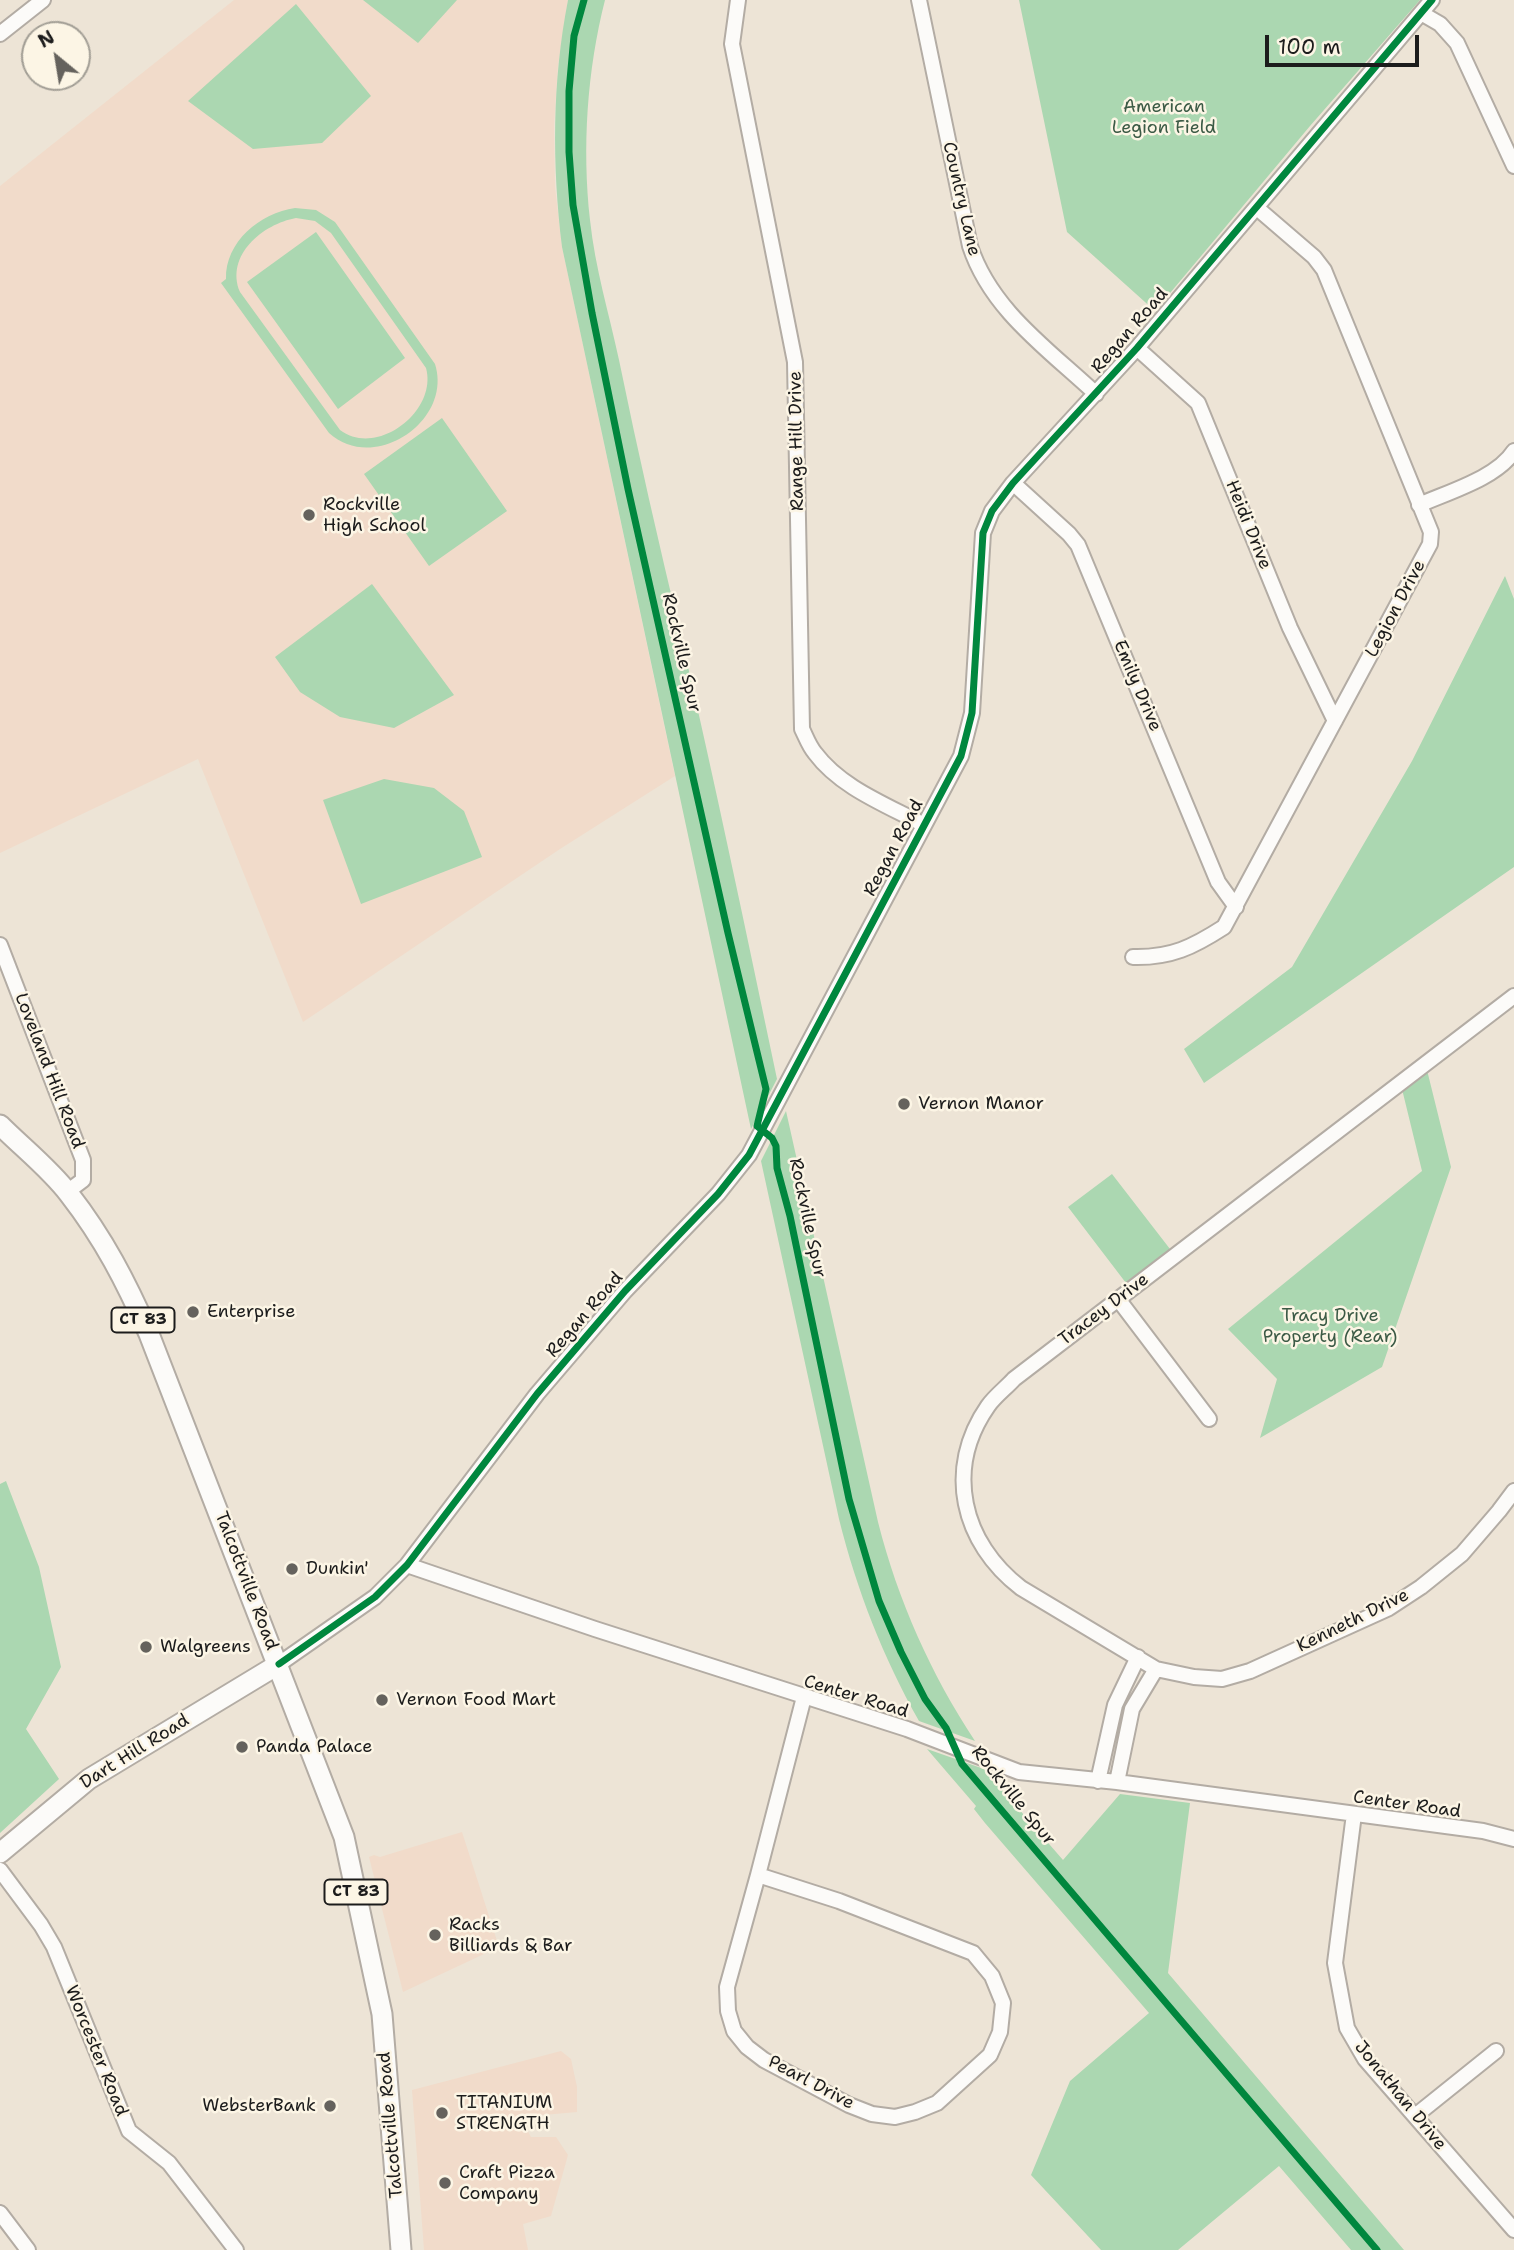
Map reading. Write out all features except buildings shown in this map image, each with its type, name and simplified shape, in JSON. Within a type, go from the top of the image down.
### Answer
[{"type":"main road","name":"Talcottville Road","points":[[0,1125],[67,1192],[116,1263],[135,1303],[279,1664],[344,1837],[379,2001],[401,2250]]},
{"type":"main road","name":"Dart Hill Road","points":[[0,1853],[89,1779],[279,1664]]},
{"type":"street","points":[[0,34],[43,0]]},
{"type":"street","name":"Range Hill Drive","points":[[738,0],[732,44],[796,362],[802,729],[813,751],[832,772],[859,790],[924,825]]},
{"type":"street","name":"Country Lane","points":[[919,0],[970,246],[977,266],[999,302],[1023,328],[1096,394]]},
{"type":"street","name":"Regan Road","points":[[279,1664],[375,1597],[407,1565],[537,1394],[625,1291],[718,1194],[749,1155],[961,756],[972,713],[984,533],[992,511],[1013,483],[1137,348],[1432,0]]},
{"type":"street","points":[[1421,13],[1440,24],[1457,43],[1514,166]]},
{"type":"street","name":"Legion Drive","points":[[1133,957],[1156,958],[1198,944],[1224,926],[1430,544],[1431,533],[1324,270],[1314,257],[1257,208]]},
{"type":"street","name":"Heidi Drive","points":[[1137,348],[1198,403],[1290,628],[1335,721]]},
{"type":"street","points":[[1419,505],[1493,472],[1514,451]]},
{"type":"street","name":"Emily Drive","points":[[1013,483],[1078,545],[1218,882],[1236,907]]},
{"type":"street","name":"Loveland Hill Road","points":[[0,945],[83,1160],[83,1180],[67,1192]]},
{"type":"street","name":"Tracey Drive","points":[[1156,1669],[1021,1588],[1001,1573],[984,1550],[971,1526],[964,1496],[966,1449],[989,1405],[1014,1379],[1514,996]]},
{"type":"street","points":[[1118,1299],[1209,1419]]},
{"type":"street","name":"Kenneth Drive","points":[[1156,1669],[1194,1677],[1222,1679],[1250,1671],[1389,1608],[1421,1587],[1462,1554],[1514,1490]]},
{"type":"street","name":"Center Road","points":[[407,1565],[907,1729],[1019,1772],[1117,1782],[1483,1831],[1514,1839]]},
{"type":"street","points":[[1098,1781],[1115,1705],[1138,1657]]},
{"type":"street","points":[[1117,1782],[1132,1709],[1156,1669]]},
{"type":"street","name":"Pearl Drive","points":[[758,1875],[901,1924],[973,1953],[992,1976],[1003,2003],[1000,2032],[990,2055],[937,2103],[895,2117],[872,2114],[849,2105],[756,2053],[734,2031],[728,2011],[727,1987],[804,1697]]},
{"type":"street","name":"Jonathan Drive","points":[[1354,1814],[1335,1964],[1347,2028],[1365,2059],[1514,2230]]},
{"type":"street","name":"Worcester Road","points":[[0,1870],[41,1924],[54,1947],[129,2131],[169,2163],[236,2250]]},
{"type":"street","points":[[1415,2116],[1496,2052]]},
{"type":"street","points":[[0,2213],[28,2250]]},
{"type":"shaded area","name":"Rockville High School","points":[[234,0],[568,0],[558,66],[554,126],[555,187],[562,247],[675,776],[560,849],[303,1022],[198,759],[0,853],[0,186]]},
{"type":"shaded area","points":[[462,1832],[499,1947],[403,1992],[369,1857],[380,1857]]},
{"type":"shaded area","points":[[561,2051],[571,2059],[577,2087],[577,2112],[521,2117],[531,2137],[556,2137],[568,2155],[551,2216],[523,2224],[528,2250],[424,2250],[412,2090]]},
{"type":"green space","points":[[363,0],[457,0],[418,43]]},
{"type":"green space","points":[[568,0],[605,0],[590,82],[586,137],[592,238],[694,691],[777,1079],[751,1129],[562,247],[556,185],[555,123],[559,62]]},
{"type":"green space","name":"American Legion Field","points":[[1019,0],[1420,0],[1155,311],[1067,232]]},
{"type":"green space","points":[[296,4],[371,96],[322,143],[253,149],[188,101]]},
{"type":"green space","points":[[295,208],[316,210],[335,222],[435,364],[437,385],[432,405],[421,422],[406,435],[387,444],[367,448],[347,444],[329,433],[221,283],[226,279],[231,253],[238,242],[258,223],[282,211]],"holes":[[[296,218],[315,221],[331,233],[426,368],[427,384],[423,400],[414,414],[387,434],[371,438],[355,437],[340,430],[240,292],[238,266],[250,243],[260,234],[284,221]]]},
{"type":"green space","points":[[316,232],[405,358],[338,409],[247,282]]},
{"type":"green space","points":[[442,418],[507,511],[429,566],[364,474]]},
{"type":"green space","points":[[1505,576],[1514,599],[1514,867],[1204,1083],[1184,1049],[1292,967],[1412,761]]},
{"type":"green space","points":[[372,584],[454,695],[394,728],[340,717],[300,692],[275,657]]},
{"type":"green space","points":[[384,779],[434,788],[464,811],[482,857],[361,904],[323,800]]},
{"type":"green space","name":"Tracy Drive Property (Rear)","points":[[1426,1066],[1451,1167],[1382,1367],[1260,1438],[1277,1379],[1228,1329],[1422,1171],[1401,1085]]},
{"type":"green space","points":[[786,1111],[886,1551],[917,1636],[944,1690],[975,1741],[919,1721],[883,1648],[846,1546],[761,1161]]},
{"type":"green space","points":[[1112,1174],[1170,1249],[1126,1283],[1068,1207]]},
{"type":"green space","points":[[6,1481],[39,1567],[61,1667],[26,1729],[59,1779],[0,1833],[0,1484]]},
{"type":"green space","points":[[927,1749],[984,1769],[1063,1860],[1120,1794],[1190,1803],[1168,1973],[1404,2250],[1351,2250],[1279,2166],[1178,2250],[1101,2250],[1031,2175],[1070,2081],[1149,2013],[985,1823],[974,1809],[976,1806]]},
{"type":"cycle path","name":"Rockville Spur","points":[[584,0],[574,36],[569,91],[569,152],[573,205],[592,313],[628,489],[766,1089],[757,1126],[772,1138],[776,1146],[777,1168],[790,1216],[849,1499],[879,1601],[901,1652],[925,1699],[946,1728],[962,1764],[1377,2250]]},
{"type":"cycle path","points":[[279,1664],[375,1597],[407,1565],[537,1394],[625,1291],[718,1194],[749,1155],[961,756],[972,713],[983,533],[992,511],[1013,483],[1137,348],[1432,0]]},
{"type":"place","name":"Rockville High School","points":[[309,515]]},
{"type":"place","name":"Vernon Manor","points":[[904,1104]]},
{"type":"place","name":"Enterprise","points":[[193,1312]]},
{"type":"place","name":"Dunkin'","points":[[292,1569]]},
{"type":"place","name":"Walgreens","points":[[146,1647]]},
{"type":"place","name":"Vernon Food Mart","points":[[382,1700]]},
{"type":"place","name":"Panda Palace","points":[[242,1747]]},
{"type":"place","name":"Racks Billiards & Bar","points":[[435,1935]]},
{"type":"place","name":"WebsterBank","points":[[330,2106]]},
{"type":"place","name":"TITANIUM STRENGTH","points":[[442,2113]]},
{"type":"place","name":"Craft Pizza Company","points":[[445,2183]]}]
